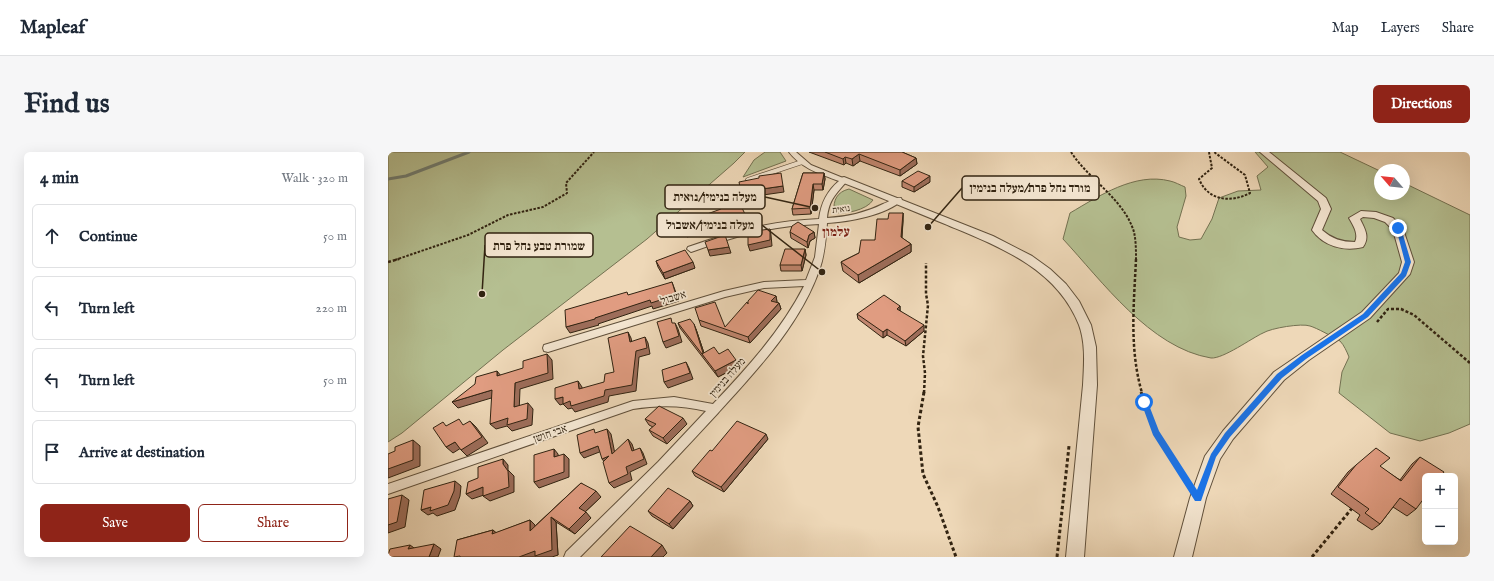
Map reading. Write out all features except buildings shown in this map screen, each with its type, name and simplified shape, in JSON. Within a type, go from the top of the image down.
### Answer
[{"type":"street","points":[[792,152],[802,162],[812,168],[898,200],[1010,247],[1050,275],[1064,288],[1085,325],[1090,345],[1090,385],[1075,557]]},
{"type":"street","points":[[1183,557],[1198,498],[1213,456],[1228,435],[1279,376],[1304,357],[1366,315],[1404,274],[1408,262],[1398,228],[1390,220],[1376,215],[1361,214],[1354,218],[1360,229],[1362,238],[1359,245],[1349,246],[1338,244],[1324,238],[1317,230],[1326,209],[1322,200],[1264,152]]},
{"type":"street","name":"מעלה בנימין","points":[[571,557],[715,409],[755,364],[793,314],[809,284],[820,253],[825,207],[829,196],[834,188],[844,180]]},
{"type":"street","name":"נואית","points":[[691,249],[736,233],[756,228],[791,222],[838,220],[858,217],[878,211],[898,200]]},
{"type":"street","name":"אשבול","points":[[548,348],[724,294],[764,285],[809,284]]},
{"type":"street","name":"אבי חושן","points":[[388,489],[633,405],[655,401],[677,400],[715,409]]},
{"type":"lane","points":[[748,180],[802,162]]},
{"type":"path","points":[[388,262],[468,235],[508,215],[543,207],[567,193],[566,183],[594,152]]},
{"type":"path","points":[[1071,152],[1083,169],[1115,202],[1126,217],[1134,232],[1136,250],[1133,285],[1132,336],[1135,368],[1144,402],[1156,432],[1198,498]]},
{"type":"path","points":[[1209,152],[1213,165],[1211,171],[1199,179],[1201,186],[1208,192],[1224,199],[1236,200],[1250,193],[1245,175],[1214,152]]},
{"type":"path","points":[[926,263],[926,294],[928,305],[923,356],[925,373],[924,394],[918,427],[920,456],[923,474],[938,508],[956,557]]},
{"type":"path","points":[[1374,324],[1388,309],[1401,309],[1414,315],[1470,363]]},
{"type":"path","points":[[1057,557],[1070,439]]},
{"type":"path","points":[[1312,557],[1356,504]]},
{"type":"green space","points":[[388,152],[745,152],[647,239],[503,350],[402,433],[388,442]]},
{"type":"green space","points":[[765,152],[780,152],[786,161],[743,177],[754,160]]},
{"type":"green space","points":[[1255,152],[1340,152],[1374,168],[1374,200],[1410,200],[1410,186],[1470,215],[1470,424],[1449,433],[1420,441],[1390,433],[1339,393],[1342,372],[1349,357],[1340,341],[1310,326],[1294,326],[1267,331],[1230,352],[1216,357],[1211,358],[1189,352],[1168,341],[1148,327],[1129,310],[1063,239],[1070,213],[1118,187],[1144,180],[1157,179],[1172,181],[1185,187],[1186,196],[1177,227],[1179,237],[1190,240],[1201,239],[1212,219],[1219,198],[1238,191],[1261,190],[1257,176],[1268,167]]},
{"type":"green space","points":[[849,189],[873,200],[866,207],[855,211],[843,213],[834,212],[835,200],[841,192]]},
{"type":"waterway","points":[[388,179],[406,176],[469,152]]},
{"type":"place","name":"מעלה בנימין/נואית","points":[[815,208]]},
{"type":"place","name":"מורד נחל פרת/מעלה בנימין","points":[[928,227]]},
{"type":"place","name":"מעלה בנימין/אשבול","points":[[822,272]]},
{"type":"place","name":"שמורת טבע נחל פרת","points":[[482,294]]},
{"type":"district","name":"עלמון","points":[[836,231]]},
{"type":"route","points":[[1144,402],[1156,432],[1198,498],[1213,456],[1228,435],[1279,376],[1304,357],[1366,315],[1404,274],[1408,262],[1398,228]]}]
